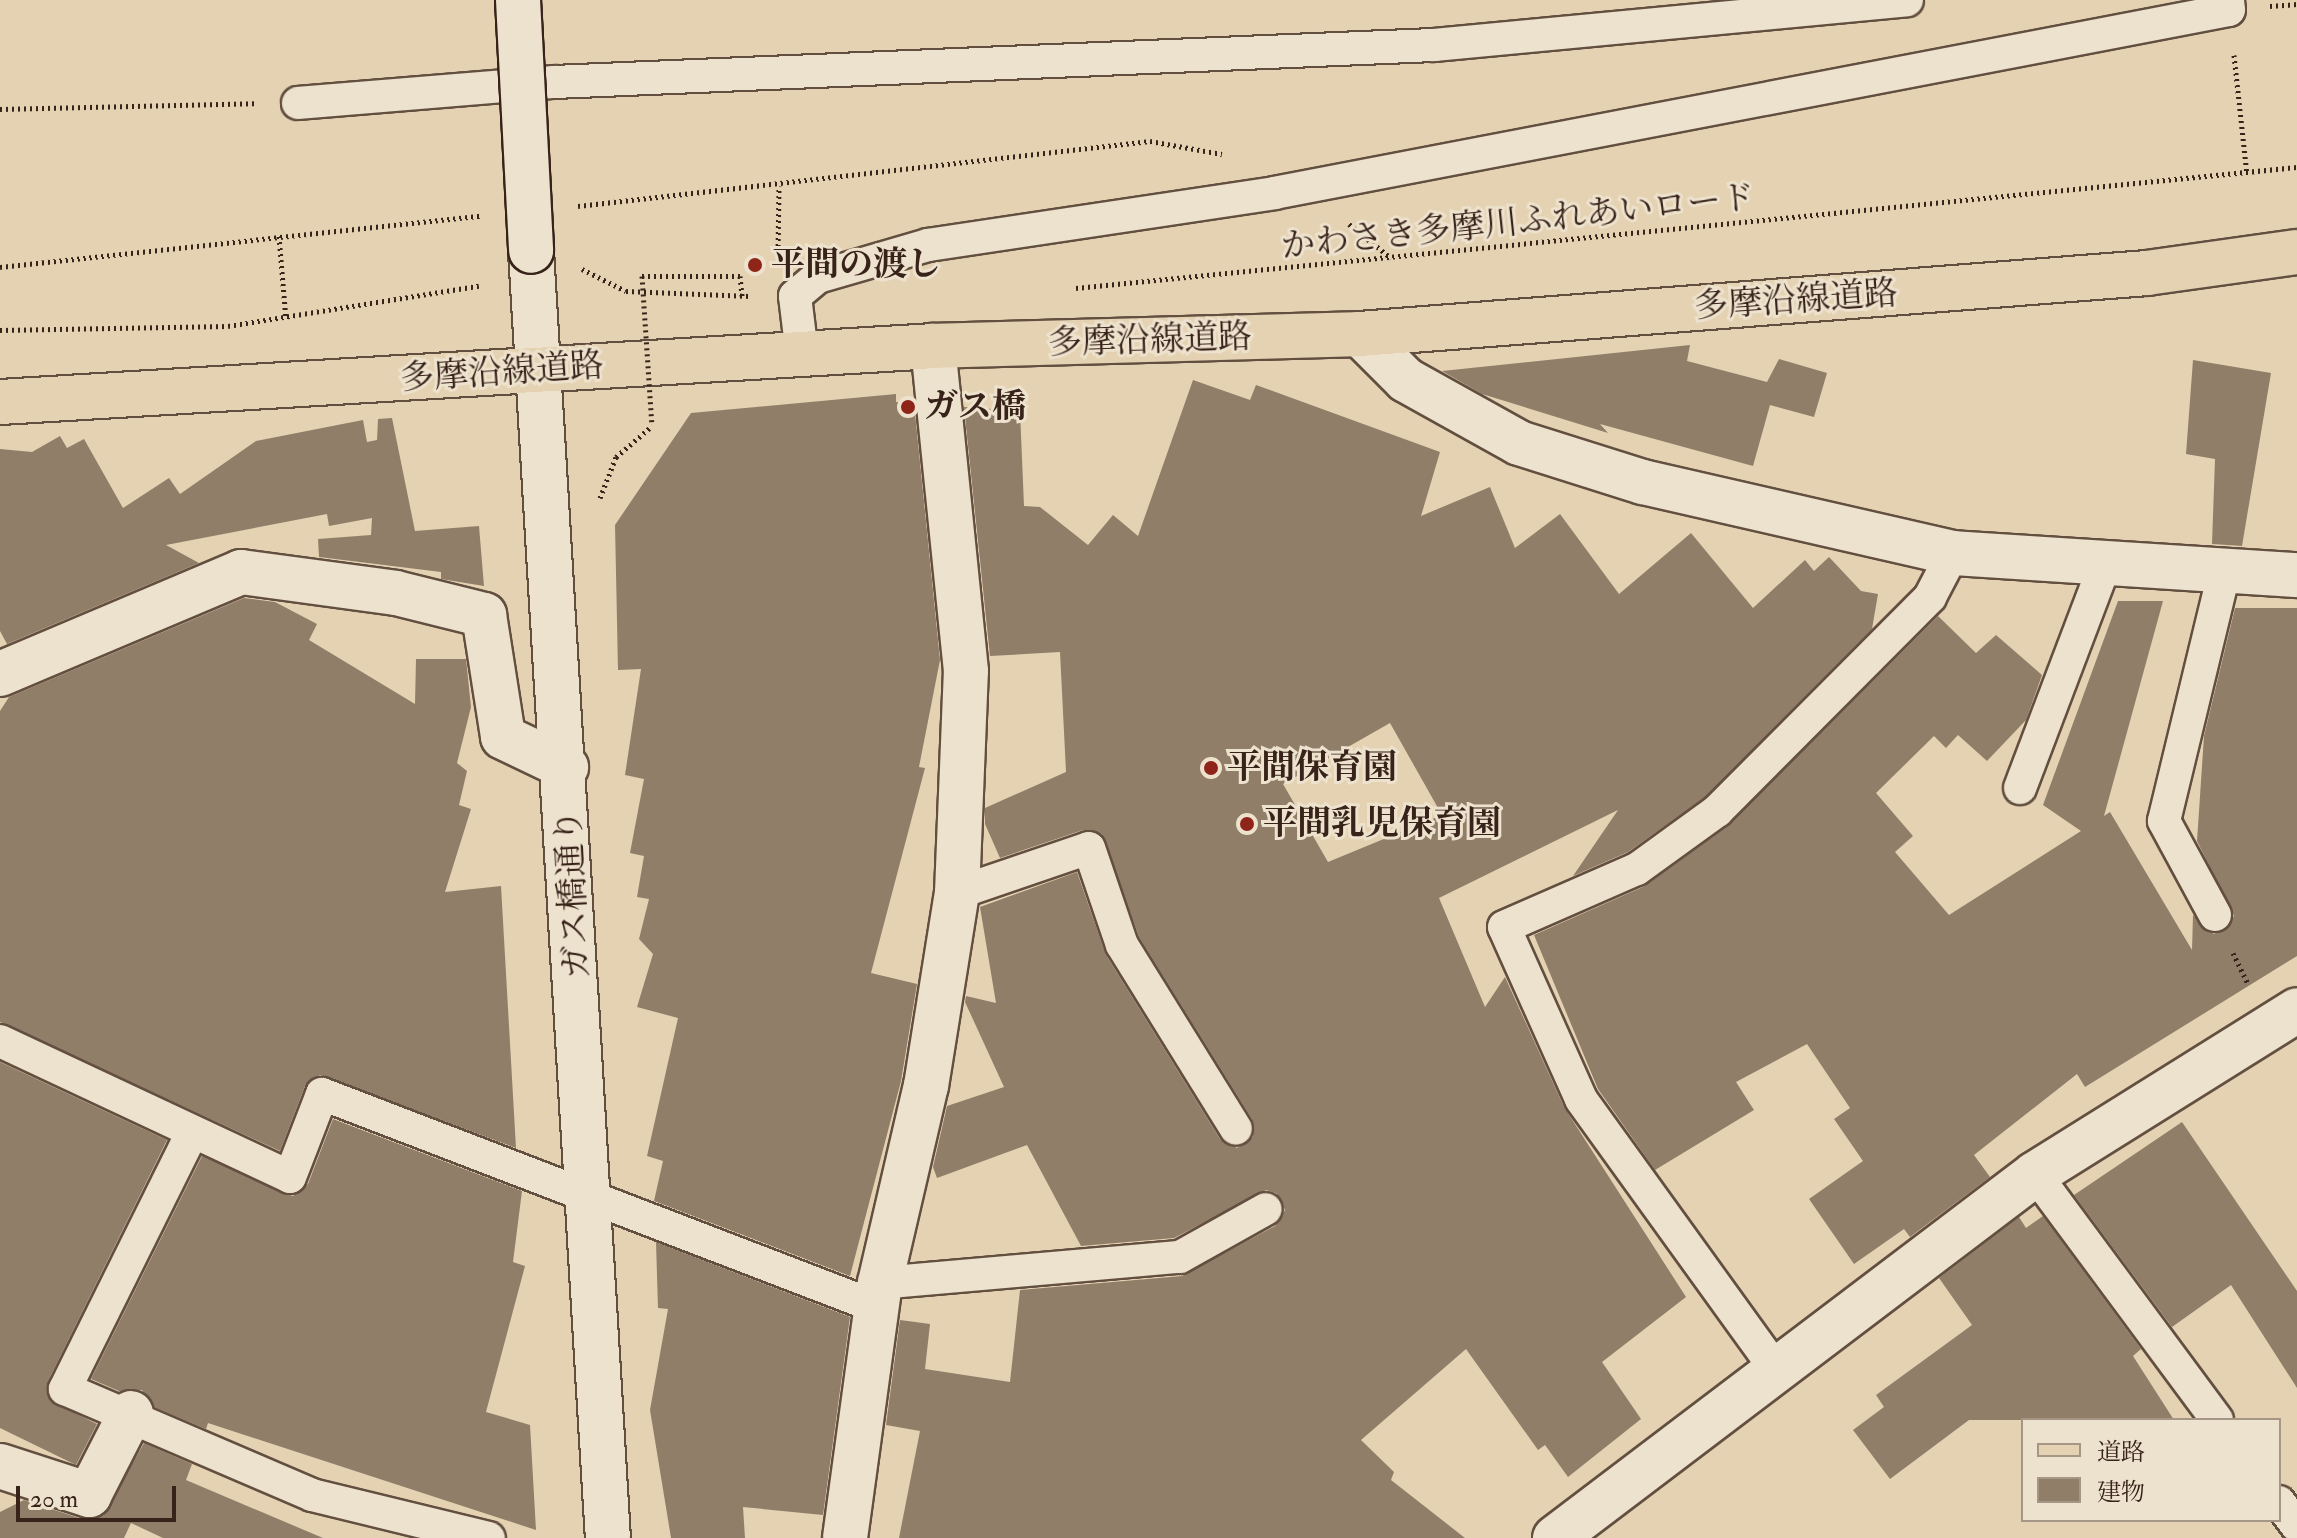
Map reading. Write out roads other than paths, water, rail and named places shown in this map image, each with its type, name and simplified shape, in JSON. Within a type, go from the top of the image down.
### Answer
[{"type":"main road","name":"多摩沿線道路","points":[[0,402],[933,346],[1360,334],[2147,273],[2297,252]]},
{"type":"street","name":"ガス橋通り","points":[[518,0],[531,251],[542,369],[566,767],[608,1538]]},
{"type":"street","points":[[1360,334],[1406,380],[1519,443],[1643,482],[1953,553],[2224,573],[2297,575]]},
{"type":"street","points":[[845,1538],[878,1295],[926,1086],[957,893],[966,671],[933,346]]},
{"type":"street","points":[[0,674],[241,572],[396,593],[484,615],[503,737],[566,767]]},
{"type":"street","points":[[1555,1538],[2035,1174],[2283,1019]]},
{"type":"street","points":[[0,1466],[89,1495],[131,1413]]},
{"type":"lane","points":[[298,103],[554,82],[1434,45],[1907,0]]},
{"type":"lane","points":[[802,354],[786,296],[818,277],[928,245],[1274,193],[2229,5]]},
{"type":"lane","points":[[1777,1371],[1581,1099],[1504,927],[1637,869],[1717,811],[1930,597],[1953,553]]},
{"type":"lane","points":[[2020,788],[2105,564]]},
{"type":"lane","points":[[2215,915],[2164,821],[2224,573]]},
{"type":"lane","points":[[957,893],[1089,848],[1122,945],[1236,1129]]},
{"type":"lane","points":[[0,1041],[290,1177],[322,1094],[590,1195],[878,1295],[1180,1257],[1266,1209]]},
{"type":"lane","points":[[192,1133],[65,1389],[131,1413],[312,1495],[489,1538]]},
{"type":"lane","points":[[2035,1174],[2216,1418]]},
{"type":"lane","points":[[2281,1505],[2297,1526]]},
{"type":"place","name":"平間の渡し","points":[[755,265]]},
{"type":"place","name":"ガス橋","points":[[908,407]]},
{"type":"place","name":"平間保育園","points":[[1211,768]]},
{"type":"place","name":"平間乳児保育園","points":[[1247,824]]}]
